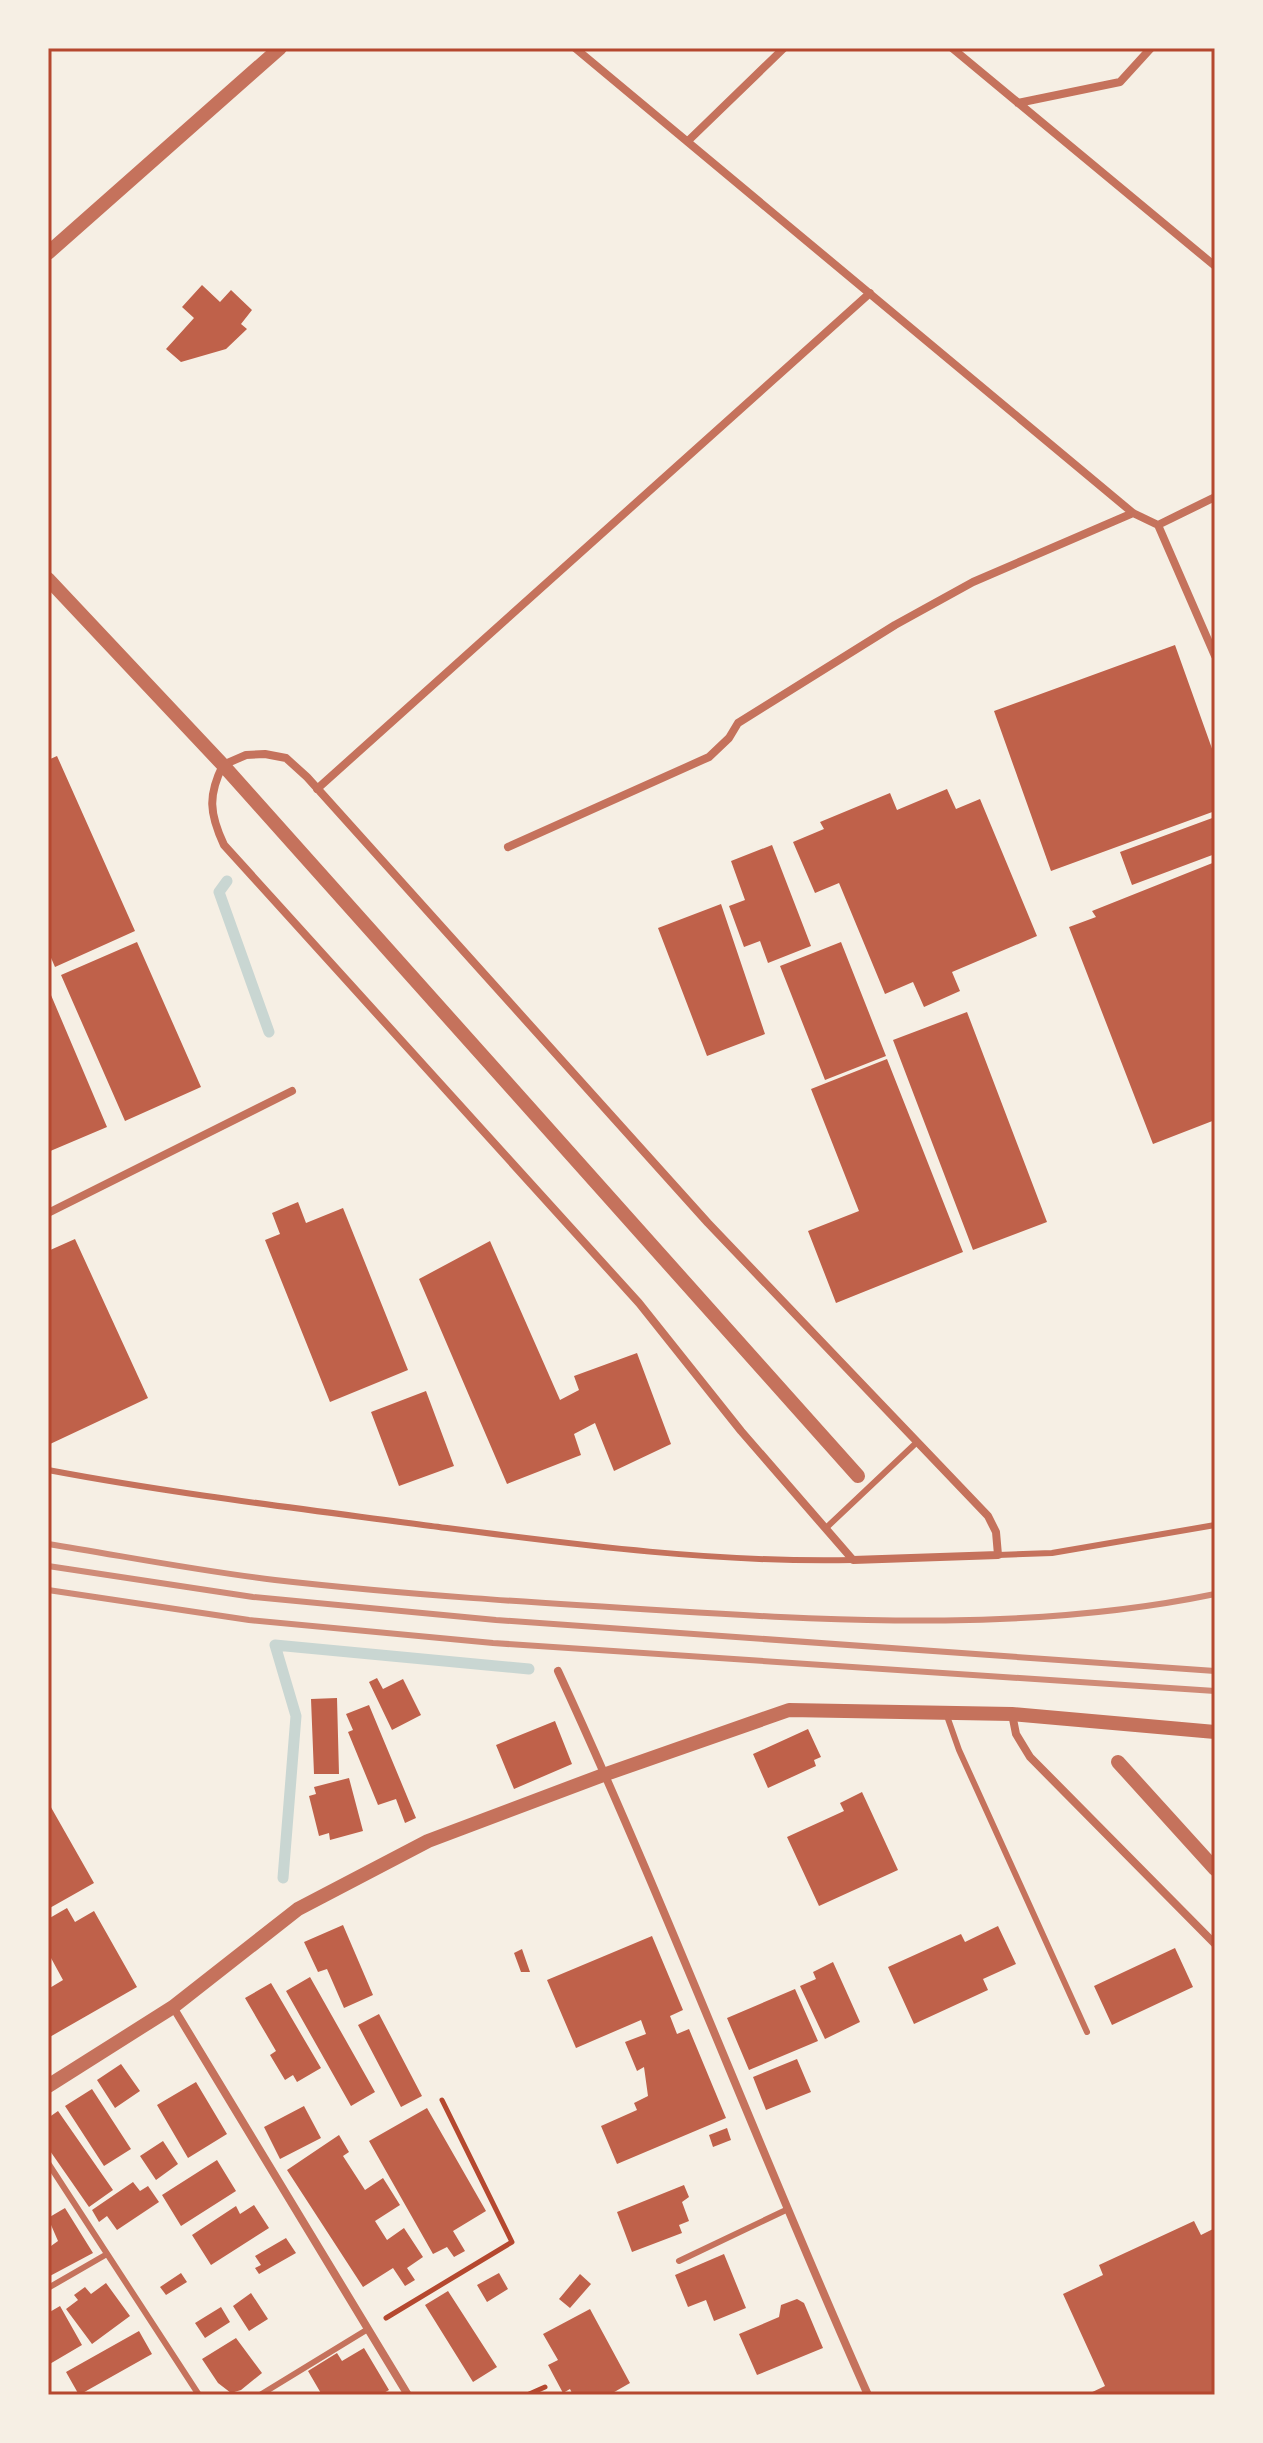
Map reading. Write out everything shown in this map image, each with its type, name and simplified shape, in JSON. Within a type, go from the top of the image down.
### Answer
[{"type":"street","points":[[48,253],[280,48]]},
{"type":"street","points":[[575,48],[1133,513],[1158,525],[1215,656]]},
{"type":"street","points":[[689,140],[784,48]]},
{"type":"street","points":[[952,48],[1215,266]]},
{"type":"street","points":[[1018,103],[1120,82],[1151,48]]},
{"type":"street","points":[[317,789],[870,293]]},
{"type":"street","points":[[1158,525],[1215,497]]},
{"type":"street","points":[[508,847],[709,757],[729,738],[738,723],[895,625],[973,582],[1133,513]]},
{"type":"street","points":[[48,579],[223,765],[858,1476]]},
{"type":"street","points":[[246,755],[286,758],[317,789],[708,1223],[988,1516],[996,1532],[998,1555],[853,1560],[639,1303],[224,845],[216,828],[211,790],[223,765],[246,755]]},
{"type":"street","points":[[48,1213],[292,1091]]},
{"type":"street","points":[[558,1671],[606,1774],[786,2210],[868,2395]]},
{"type":"street","points":[[48,2086],[173,2007],[298,1909],[428,1841],[789,1710],[1012,1714],[1215,1732]]},
{"type":"street","points":[[1012,1714],[1016,1734],[1030,1757],[1215,1944]]},
{"type":"street","points":[[1118,1762],[1215,1869]]},
{"type":"street","points":[[173,2007],[408,2395]]},
{"type":"lane","points":[[826,1528],[916,1443]]},
{"type":"lane","points":[[48,1470],[161,1492],[507,1536],[675,1554],[800,1561],[853,1560]]},
{"type":"lane","points":[[998,1555],[1052,1553],[1215,1525]]},
{"type":"lane","points":[[946,1712],[959,1750],[1087,2032]]},
{"type":"lane","points":[[48,2163],[199,2395]]},
{"type":"lane","points":[[679,2261],[786,2210]]},
{"type":"lane","points":[[48,2288],[107,2254]]},
{"type":"lane","points":[[260,2395],[368,2329]]},
{"type":"path","points":[[368,2329],[512,2242],[442,2100]]},
{"type":"path","points":[[527,2395],[545,2387]]},
{"type":"building","points":[[202,285],[220,302],[231,290],[252,310],[241,324],[247,329],[226,349],[181,362],[166,349],[194,318],[182,307]]},
{"type":"building","points":[[1175,645],[1215,757],[1215,811],[1051,871],[994,711]]},
{"type":"building","points":[[57,756],[135,931],[55,967],[48,951],[48,760]]},
{"type":"building","points":[[947,789],[956,809],[980,799],[1037,936],[952,972],[960,991],[924,1007],[913,982],[885,994],[839,883],[815,893],[793,842],[824,829],[820,822],[890,793],[897,810]]},
{"type":"building","points":[[1215,817],[1215,854],[1132,885],[1120,852]]},
{"type":"building","points":[[772,845],[811,946],[768,963],[760,941],[744,947],[729,906],[745,900],[731,861]]},
{"type":"building","points":[[1215,862],[1215,1120],[1153,1144],[1069,927],[1096,917],[1092,911]]},
{"type":"building","points":[[721,904],[765,1034],[707,1056],[658,928]]},
{"type":"building","points":[[137,942],[201,1087],[125,1121],[61,975]]},
{"type":"building","points":[[841,942],[886,1056],[825,1080],[780,966]]},
{"type":"building","points":[[48,988],[107,1127],[48,1152]]},
{"type":"building","points":[[967,1012],[1047,1222],[973,1250],[893,1040]]},
{"type":"building","points":[[887,1059],[963,1252],[836,1303],[808,1231],[859,1211],[811,1089]]},
{"type":"building","points":[[298,1202],[306,1223],[343,1208],[408,1370],[330,1402],[265,1240],[280,1234],[272,1213]]},
{"type":"building","points":[[75,1239],[148,1398],[48,1445],[48,1251]]},
{"type":"building","points":[[490,1241],[560,1400],[579,1390],[574,1376],[637,1353],[671,1444],[614,1471],[595,1423],[574,1434],[581,1455],[507,1484],[419,1279]]},
{"type":"building","points":[[426,1391],[454,1466],[399,1486],[371,1412]]},
{"type":"building","points":[[377,1678],[383,1689],[403,1679],[421,1715],[392,1730],[369,1682]]},
{"type":"building","points":[[337,1698],[339,1774],[314,1774],[311,1699]]},
{"type":"building","points":[[369,1705],[416,1818],[405,1823],[396,1799],[378,1805],[348,1732],[353,1730],[346,1714]]},
{"type":"building","points":[[555,1721],[572,1764],[514,1789],[496,1745]]},
{"type":"building","points":[[808,1729],[821,1757],[814,1760],[816,1766],[768,1788],[753,1754]]},
{"type":"building","points":[[349,1778],[363,1831],[330,1840],[329,1833],[319,1836],[309,1796],[316,1794],[314,1787]]},
{"type":"building","points":[[862,1792],[898,1870],[819,1906],[787,1837],[844,1811],[840,1803]]},
{"type":"building","points":[[48,1802],[94,1883],[48,1909]]},
{"type":"building","points":[[67,1908],[75,1922],[94,1911],[137,1987],[48,2038],[48,1989],[63,1980],[51,1958],[48,1959],[48,1930],[51,1928],[48,1919]]},
{"type":"building","points":[[343,1925],[373,1995],[344,2008],[327,1969],[318,1972],[304,1942]]},
{"type":"building","points":[[998,1926],[1016,1964],[983,1979],[988,1990],[914,2024],[888,1967],[961,1934],[965,1942]]},
{"type":"building","points":[[652,1936],[683,2010],[670,2016],[677,2034],[689,2029],[726,2118],[617,2164],[601,2126],[637,2110],[634,2103],[648,2096],[644,2067],[637,2071],[625,2042],[646,2034],[641,2020],[576,2048],[547,1980]]},
{"type":"building","points":[[1175,1948],[1193,1987],[1112,2025],[1094,1986]]},
{"type":"building","points":[[522,1949],[530,1972],[521,1972],[514,1953]]},
{"type":"building","points":[[833,1962],[860,2022],[825,2039],[800,1986],[816,1979],[813,1972]]},
{"type":"building","points":[[310,1977],[375,2092],[351,2106],[286,1991]]},
{"type":"building","points":[[271,1983],[321,2068],[297,2082],[293,2075],[285,2080],[270,2055],[276,2051],[245,1998]]},
{"type":"building","points":[[795,1989],[818,2041],[749,2070],[727,2018]]},
{"type":"building","points":[[379,2014],[422,2096],[401,2107],[358,2025]]},
{"type":"building","points":[[797,2059],[811,2092],[766,2110],[753,2077]]},
{"type":"building","points":[[121,2064],[140,2091],[115,2108],[97,2080]]},
{"type":"building","points":[[196,2082],[227,2134],[188,2158],[157,2105]]},
{"type":"building","points":[[92,2089],[131,2149],[104,2166],[65,2106]]},
{"type":"building","points":[[304,2106],[321,2138],[280,2159],[264,2127]]},
{"type":"building","points":[[427,2108],[486,2211],[453,2231],[465,2251],[454,2257],[447,2247],[433,2254],[369,2141]]},
{"type":"building","points":[[58,2111],[113,2190],[89,2207],[48,2148],[48,2118]]},
{"type":"building","points":[[727,2128],[731,2140],[713,2147],[709,2135]]},
{"type":"building","points":[[339,2135],[349,2152],[343,2156],[365,2190],[383,2178],[400,2205],[375,2221],[387,2240],[404,2228],[423,2257],[407,2268],[415,2280],[405,2286],[393,2268],[363,2287],[287,2170]]},
{"type":"building","points":[[163,2141],[178,2164],[156,2180],[140,2156]]},
{"type":"building","points":[[217,2160],[236,2191],[181,2226],[162,2195]]},
{"type":"building","points":[[133,2182],[140,2191],[148,2186],[159,2202],[117,2230],[107,2216],[99,2222],[92,2210]]},
{"type":"building","points":[[684,2185],[689,2197],[682,2202],[689,2221],[679,2225],[682,2233],[632,2252],[617,2212]]},
{"type":"building","points":[[254,2205],[269,2228],[211,2265],[192,2235],[236,2206],[240,2214]]},
{"type":"building","points":[[65,2208],[93,2253],[48,2277],[48,2241],[51,2246],[58,2241],[48,2218]]},
{"type":"building","points":[[1194,2221],[1201,2235],[1215,2228],[1215,2395],[1086,2395],[1105,2386],[1063,2294],[1103,2275],[1099,2265]]},
{"type":"building","points":[[286,2238],[296,2253],[259,2274],[255,2268],[261,2265],[255,2256]]},
{"type":"building","points":[[724,2254],[746,2308],[714,2321],[706,2300],[688,2307],[675,2275]]},
{"type":"building","points":[[181,2273],[187,2282],[166,2295],[160,2287]]},
{"type":"building","points":[[499,2273],[508,2289],[487,2302],[477,2285]]},
{"type":"building","points":[[580,2274],[591,2284],[570,2308],[559,2299]]},
{"type":"building","points":[[106,2283],[130,2316],[92,2344],[66,2309],[78,2300],[74,2295],[85,2287],[91,2294]]},
{"type":"building","points":[[448,2291],[497,2367],[473,2382],[425,2305]]},
{"type":"building","points":[[251,2293],[268,2319],[249,2331],[233,2306]]},
{"type":"building","points":[[797,2299],[804,2303],[823,2348],[757,2375],[739,2334],[779,2317],[781,2305]]},
{"type":"building","points":[[60,2306],[82,2345],[48,2365],[48,2313]]},
{"type":"building","points":[[221,2307],[230,2322],[205,2338],[195,2323]]},
{"type":"building","points":[[590,2309],[630,2383],[609,2395],[573,2395],[570,2389],[563,2393],[548,2365],[558,2360],[543,2334]]},
{"type":"building","points":[[139,2331],[152,2354],[79,2395],[66,2372]]},
{"type":"building","points":[[236,2338],[262,2373],[241,2390],[231,2393],[218,2383],[202,2359]]},
{"type":"building","points":[[364,2348],[389,2390],[380,2395],[322,2395],[308,2371],[337,2353],[342,2361]]},
{"type":"waterway","points":[[227,881],[219,892],[269,1032]]},
{"type":"waterway","points":[[283,1878],[296,1716],[275,1645],[529,1669]]},
{"type":"railway","points":[[48,1544],[218,1572],[325,1585],[523,1602],[809,1618],[1013,1619],[1148,1606],[1215,1594]]},
{"type":"railway","points":[[48,1566],[253,1597],[496,1620],[1215,1671]]},
{"type":"railway","points":[[48,1590],[249,1620],[493,1643],[1215,1691]]}]
